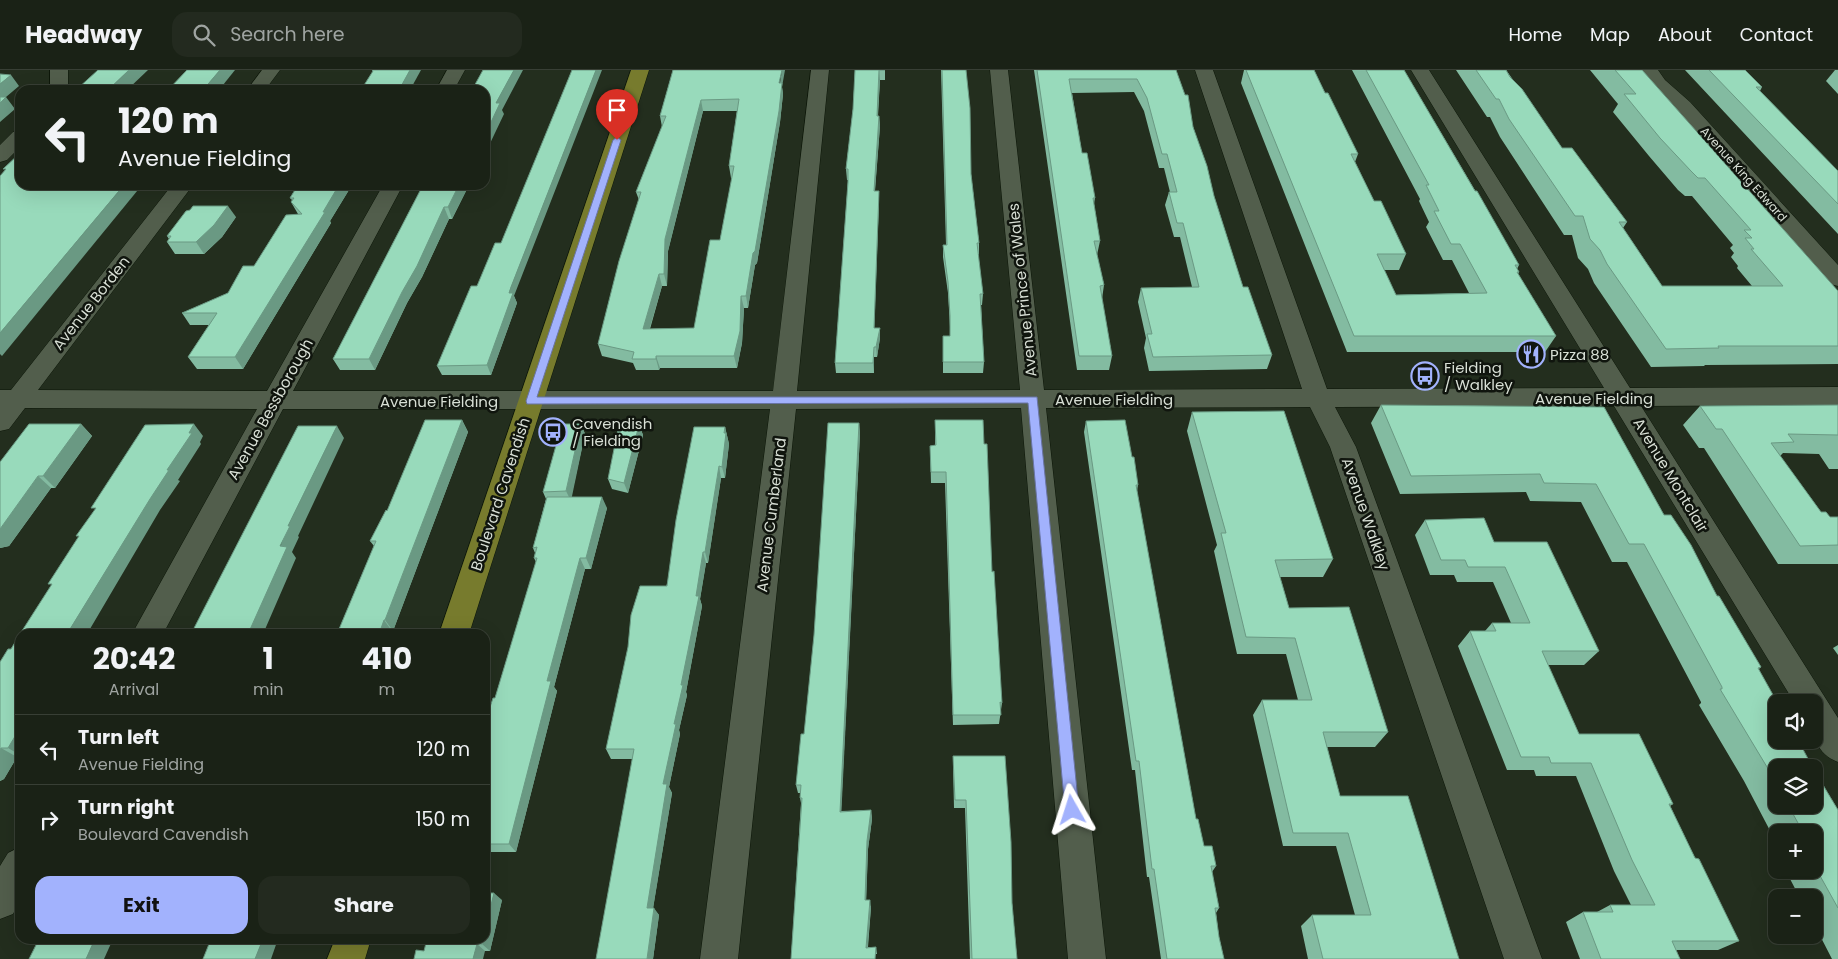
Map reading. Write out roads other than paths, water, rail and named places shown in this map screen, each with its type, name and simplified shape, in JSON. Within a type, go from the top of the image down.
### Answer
[{"type":"main road","name":"Boulevard Cavendish","points":[[456,629],[640,70]]},
{"type":"main road","points":[[346,959],[351,944]]},
{"type":"street","points":[[59,70],[59,85]]},
{"type":"street","points":[[260,85],[271,70]]},
{"type":"street","points":[[448,85],[456,70]]},
{"type":"street","name":"Avenue Cumberland","points":[[719,959],[820,70]]},
{"type":"street","name":"Avenue Prince of Wales","points":[[999,70],[1087,959]]},
{"type":"street","name":"Avenue Walkley","points":[[1204,70],[1318,399],[1342,448],[1523,959]]},
{"type":"street","name":"Avenue Montclair","points":[[1420,70],[1805,694]]},
{"type":"street","name":"Avenue King Edward","points":[[1649,70],[1659,84],[1683,106],[1838,279]]},
{"type":"street","points":[[0,156],[15,141]]},
{"type":"street","name":"Avenue Borden","points":[[0,422],[8,400],[179,190]]},
{"type":"street","name":"Avenue Bessborough","points":[[150,629],[390,190]]},
{"type":"street","name":"Avenue Fielding","points":[[8,400],[1033,400],[1838,396]]},
{"type":"street","points":[[1823,723],[1838,747]]},
{"type":"street","points":[[0,901],[15,873]]},
{"type":"place","name":"Pizza 88","points":[[1531,354]]},
{"type":"place","name":"Fielding / Walkley","points":[[1425,376]]},
{"type":"place","name":"Cavendish / Fielding","points":[[553,432]]}]
